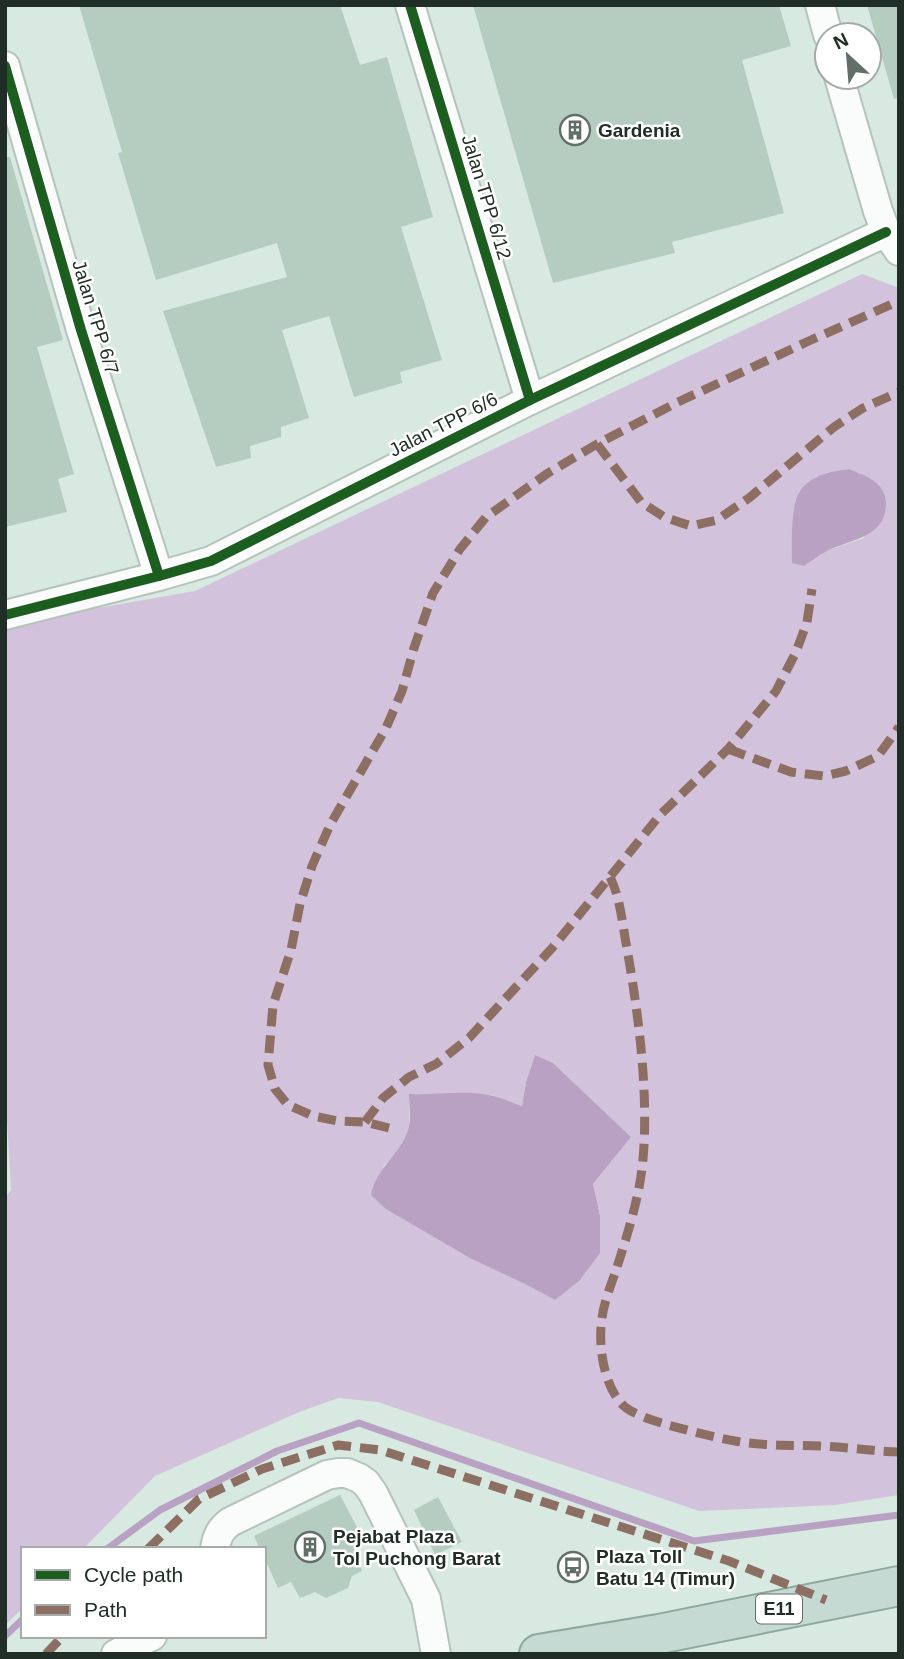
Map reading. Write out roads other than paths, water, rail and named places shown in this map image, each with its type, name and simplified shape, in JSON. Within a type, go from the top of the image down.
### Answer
[{"type":"highway","name":"E11","points":[[539,1654],[647,1644],[899,1586]]},
{"type":"street","name":"Jalan TPP 6/12","points":[[410,5],[530,400]]},
{"type":"street","name":"Jalan TPP 6/7","points":[[5,66],[10,102],[159,576]]},
{"type":"street","points":[[843,91],[878,211],[893,242]]},
{"type":"street","name":"Jalan TPP 6/6","points":[[5,615],[211,561],[530,400],[893,242]]},
{"type":"street","points":[[215,1547],[221,1529],[230,1522],[327,1475],[347,1473],[359,1478],[373,1493],[426,1599],[436,1654]]},
{"type":"street","points":[[116,1654],[148,1638]]},
{"type":"waterway","points":[[110,1547],[160,1510],[277,1451],[359,1423],[694,1541],[899,1515]]},
{"type":"waterway","points":[[5,1636],[21,1621]]},
{"type":"place","name":"Gardenia","points":[[575,130]]},
{"type":"place","name":"Pejabat Plaza Tol Puchong Barat","points":[[310,1547]]},
{"type":"place","name":"Plaza Toll Batu 14 (Timur)","points":[[573,1567]]}]
